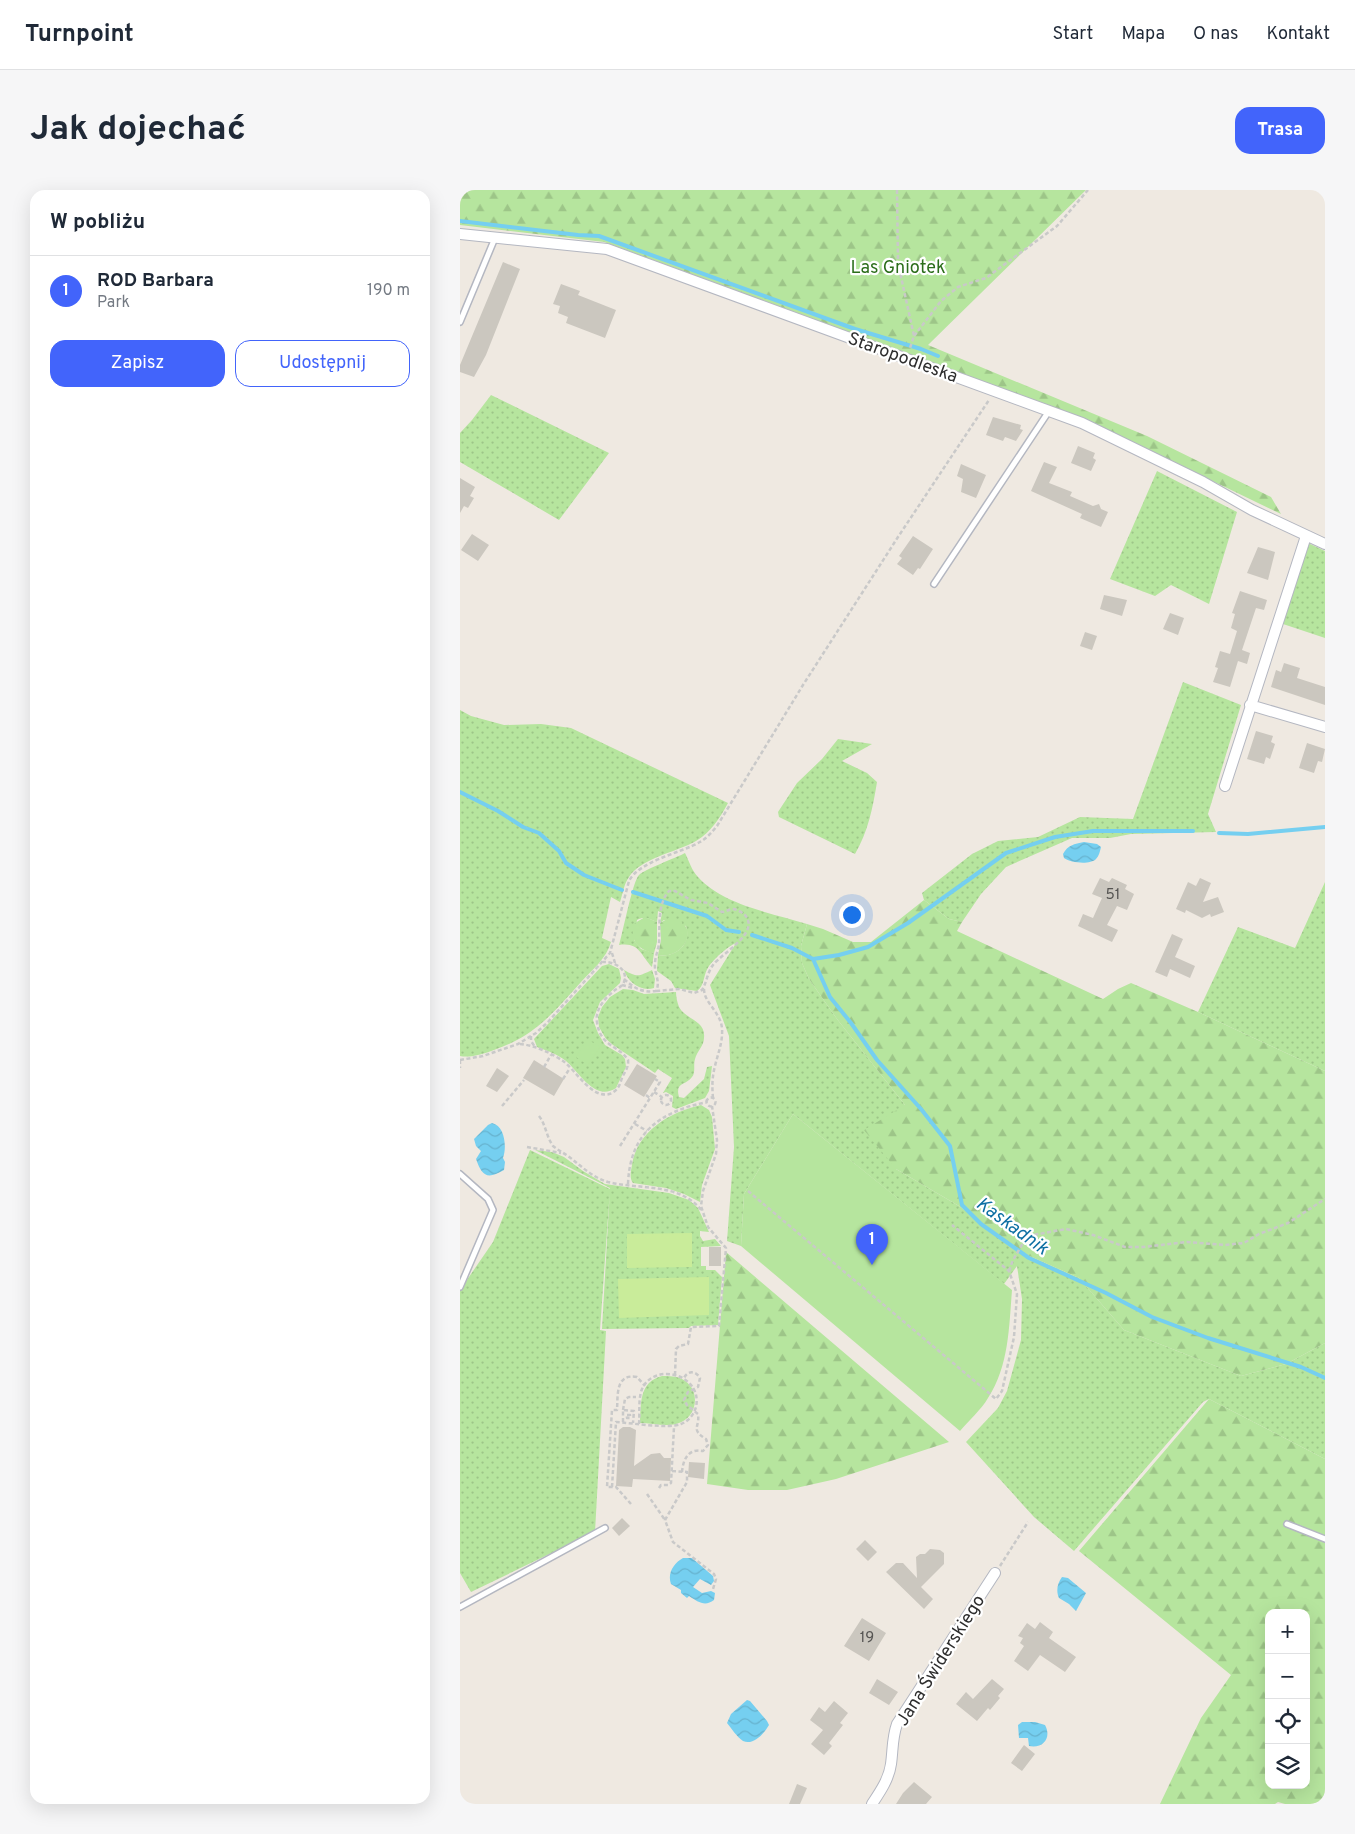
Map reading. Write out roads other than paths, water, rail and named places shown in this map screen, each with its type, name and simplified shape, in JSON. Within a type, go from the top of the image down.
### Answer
[{"type":"street","name":"Staropodleska","points":[[460,234],[606,249],[1090,427],[1203,482],[1252,510],[1325,544]]},
{"type":"street","points":[[1225,786],[1306,536]]},
{"type":"street","points":[[1250,705],[1325,726]]},
{"type":"street","name":"Jana Świderskiego","points":[[872,1804],[885,1784],[891,1766],[896,1724],[995,1573]]},
{"type":"lane","points":[[460,322],[496,238]]},
{"type":"lane","points":[[934,584],[1050,411]]},
{"type":"lane","points":[[460,1174],[488,1199],[493,1210],[460,1287]]},
{"type":"lane","points":[[1287,1524],[1325,1538]]},
{"type":"lane","points":[[460,1606],[605,1528]]},
{"type":"water","points":[[1084,842],[1097,844],[1101,847],[1096,859],[1080,863],[1064,858],[1063,854],[1069,847]]},
{"type":"water","points":[[492,1123],[500,1128],[504,1138],[503,1158],[505,1162],[504,1170],[493,1175],[486,1175],[476,1159],[481,1151],[476,1146],[474,1139]]},
{"type":"water","points":[[683,1558],[692,1558],[713,1576],[714,1581],[711,1585],[700,1579],[693,1587],[702,1593],[711,1591],[715,1593],[714,1600],[705,1603],[698,1602],[689,1596],[687,1598],[681,1593],[681,1590],[671,1584],[670,1576],[672,1569]]},
{"type":"water","points":[[1062,1577],[1068,1578],[1086,1593],[1076,1611],[1059,1598],[1058,1588]]},
{"type":"water","points":[[747,1700],[750,1701],[769,1725],[759,1737],[751,1742],[743,1741],[727,1723],[731,1714]]},
{"type":"water","points":[[1022,1722],[1035,1722],[1045,1725],[1047,1738],[1045,1742],[1038,1746],[1029,1746],[1028,1738],[1019,1738],[1018,1725]]},
{"type":"waterway","points":[[460,221],[599,236],[855,329],[938,356]]},
{"type":"waterway","name":"Kaskadnik","points":[[460,792],[498,811],[523,827],[539,833],[559,851],[566,863],[584,875],[622,890]]},
{"type":"waterway","points":[[1219,833],[1248,834],[1325,827]]},
{"type":"waterway","points":[[813,959],[839,955],[868,947],[908,923],[1006,853],[1055,837],[1093,831],[1193,831]]},
{"type":"waterway","name":"Kaskadnik","points":[[633,892],[707,916],[726,930],[739,932]]},
{"type":"waterway","name":"Kaskadnik","points":[[752,935],[792,948],[813,959],[830,997],[877,1060],[921,1109],[950,1146],[962,1205],[981,1224],[1029,1258],[1106,1293],[1152,1317],[1208,1338],[1301,1367],[1325,1378]]},
{"type":"place","name":"ROD Barbara","points":[[872,1265]]},
{"type":"park label","name":"Las Gniotek","points":[[898,267]]}]
